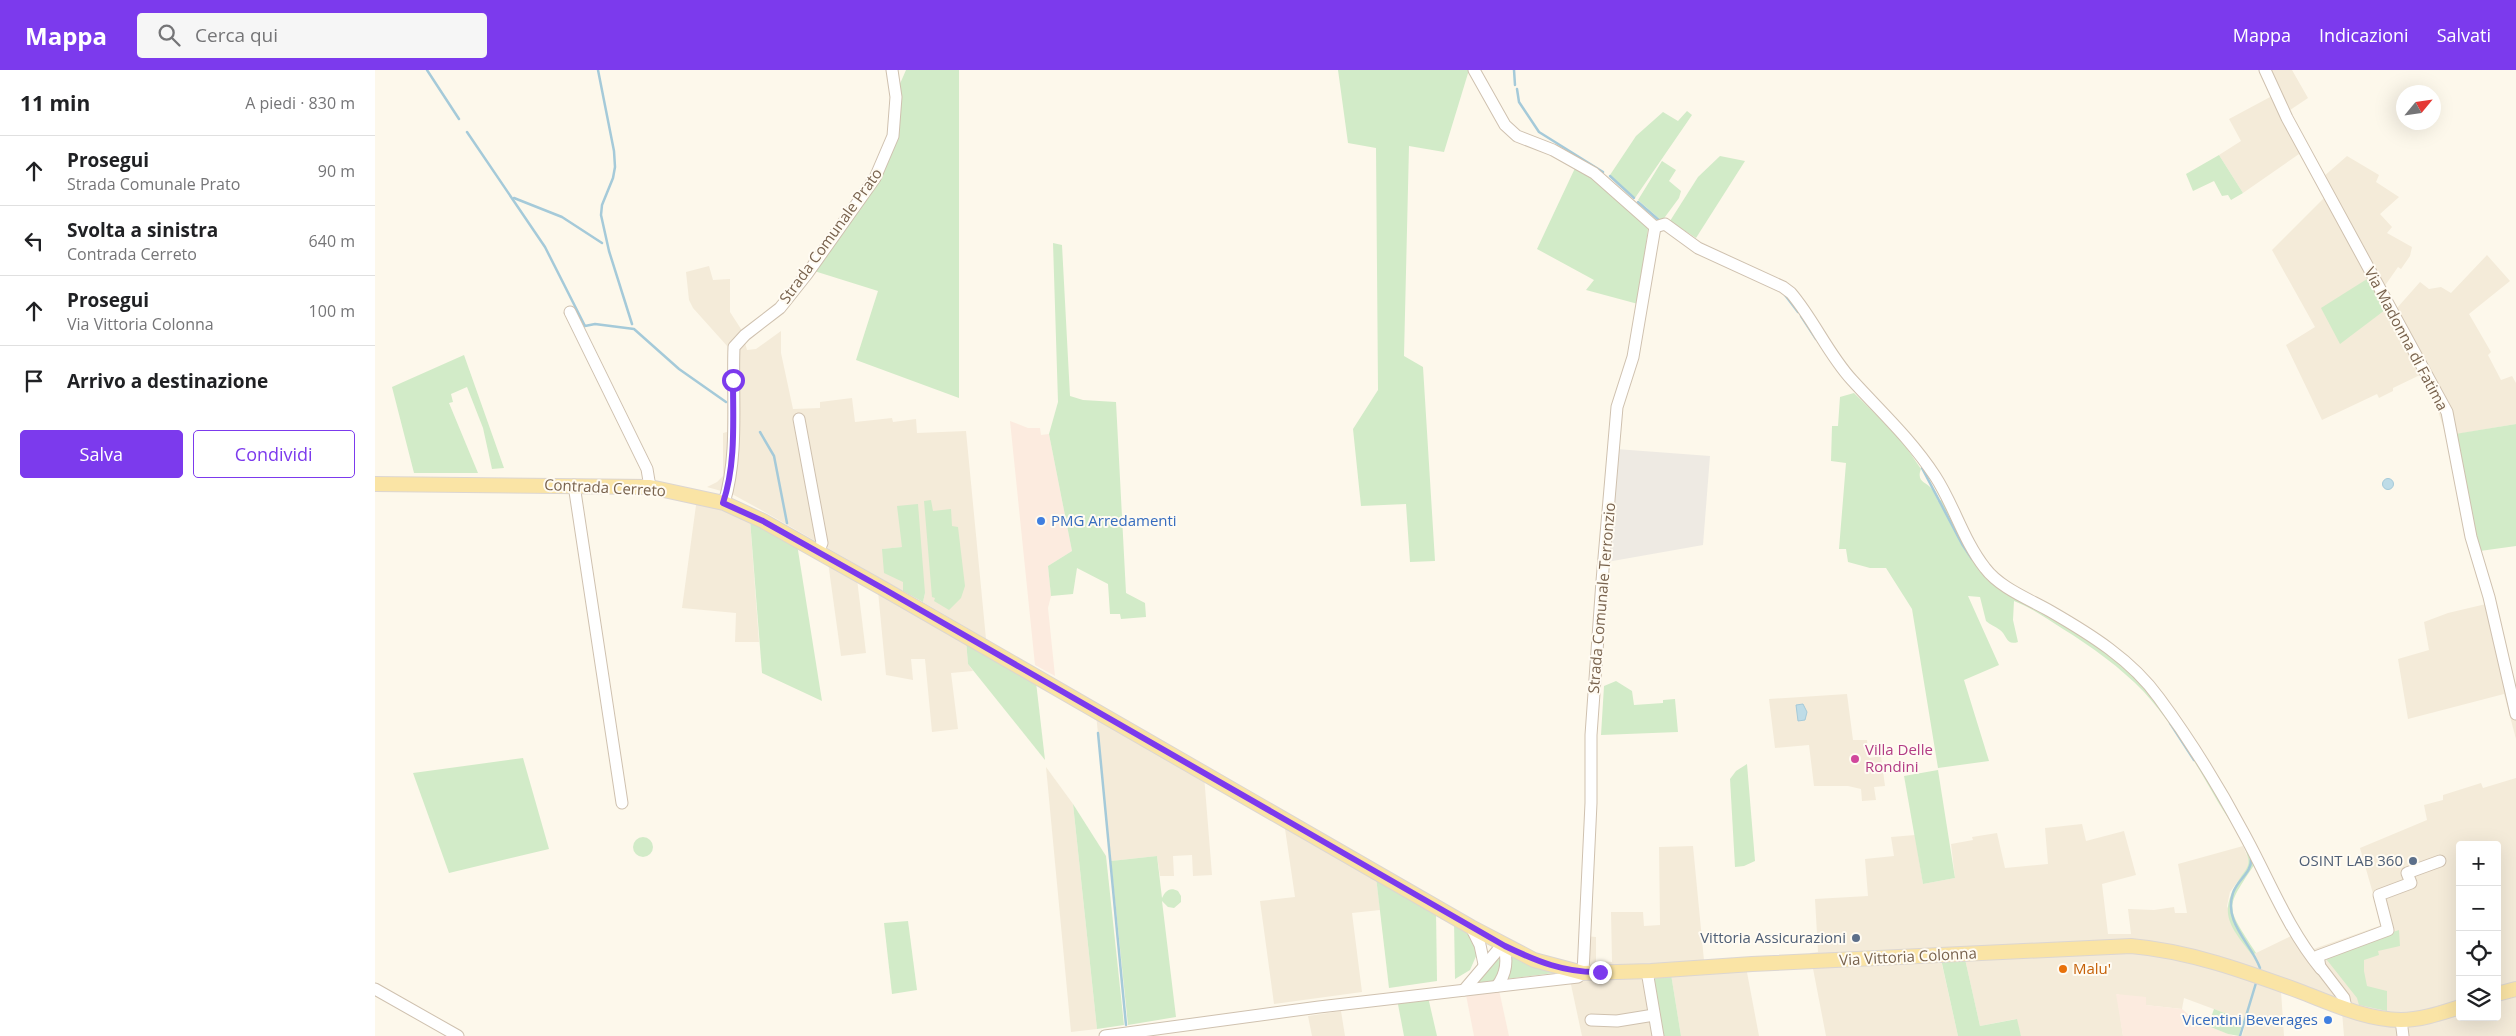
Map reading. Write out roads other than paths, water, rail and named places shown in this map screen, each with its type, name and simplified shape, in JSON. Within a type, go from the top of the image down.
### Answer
[{"type":"main road","name":"Contrada Cerreto","points":[[375,484],[574,484],[650,487],[723,503],[763,521],[818,552],[1471,927]]},
{"type":"main road","name":"Via Vittoria Colonna","points":[[1471,927],[1534,960],[1583,972],[1647,971],[1752,964],[2131,946],[2163,949],[2205,960],[2366,1015],[2401,1020],[2429,1016],[2456,1008]]},
{"type":"main road","points":[[2501,993],[2516,989]]},
{"type":"street","name":"Strada Comunale Prato","points":[[723,503],[730,482],[732,459],[734,347],[745,335],[779,308],[807,274],[875,178],[893,136],[896,97],[892,70]]},
{"type":"street","points":[[1474,70],[1505,124],[1517,136],[1553,150],[1594,173],[1655,227],[1665,224],[1698,248],[1783,286],[1791,293],[1851,379],[1897,426],[1928,466],[1946,492],[1961,527],[1986,569],[2008,587],[2065,619],[2112,650],[2159,697],[2243,830],[2298,940],[2345,998],[2346,1008]]},
{"type":"street","name":"Via Madonna di Fatima","points":[[2265,70],[2287,118],[2447,412],[2471,536],[2489,597],[2516,714]]},
{"type":"street","name":"Strada Comunale Terronzio","points":[[1583,972],[1591,804],[1591,735],[1617,407],[1633,357],[1655,227]]},
{"type":"street","points":[[570,312],[647,469],[650,487]]},
{"type":"street","points":[[799,418],[822,543],[818,552]]},
{"type":"street","points":[[574,484],[622,803]]},
{"type":"street","points":[[2321,968],[2318,956],[2388,930],[2379,895],[2411,883],[2407,873],[2440,862]]},
{"type":"street","points":[[1471,927],[1480,945],[1484,964]]},
{"type":"street","points":[[1497,986],[1505,969],[1506,957],[1503,944]]},
{"type":"street","points":[[1464,990],[1484,964],[1503,944]]},
{"type":"street","points":[[1647,971],[1657,1036]]},
{"type":"street","points":[[1105,1036],[1578,977],[1583,972]]},
{"type":"street","points":[[375,989],[458,1036]]},
{"type":"street","points":[[1591,1020],[1617,1021],[1654,1015]]},
{"type":"street","points":[[2401,1020],[2403,1036]]},
{"type":"water","points":[[2388,478],[2394,484],[2388,490],[2382,484]]},
{"type":"water","points":[[1803,704],[1807,712],[1805,720],[1798,721],[1796,705]]},
{"type":"waterway","points":[[427,70],[459,119]]},
{"type":"waterway","points":[[598,70],[614,151],[615,167],[613,178],[602,205],[601,215],[609,251],[632,324]]},
{"type":"waterway","points":[[1514,70],[1515,85]]},
{"type":"waterway","points":[[1517,89],[1519,102],[1539,132],[1603,172]]},
{"type":"waterway","points":[[467,132],[545,247],[585,326],[595,324],[634,329],[679,369],[726,402]]},
{"type":"waterway","points":[[1610,176],[1634,198]]},
{"type":"waterway","points":[[514,198],[562,217],[602,243]]},
{"type":"waterway","points":[[1638,202],[1660,221]]},
{"type":"waterway","points":[[1785,295],[1798,312]]},
{"type":"waterway","points":[[1801,316],[1816,339]]},
{"type":"waterway","points":[[760,432],[774,456],[787,523]]},
{"type":"waterway","points":[[1922,468],[1962,544],[1972,559]]},
{"type":"waterway","points":[[2170,723],[2194,760]]},
{"type":"waterway","points":[[1098,733],[1126,1025]]},
{"type":"waterway","points":[[2251,859],[2247,872],[2235,888],[2231,904],[2232,913],[2239,932],[2260,968]]},
{"type":"waterway","points":[[2240,1036],[2256,983]]},
{"type":"place","name":"PMG Arredamenti","points":[[1041,521]]},
{"type":"place","name":"Villa Delle Rondini","points":[[1855,759]]},
{"type":"place","name":"OSINT LAB 360","points":[[2413,861]]},
{"type":"place","name":"Vittoria Assicurazioni","points":[[1856,938]]},
{"type":"place","name":"Malu'","points":[[2063,969]]},
{"type":"place","name":"Vicentini Beverages","points":[[2328,1020]]}]
